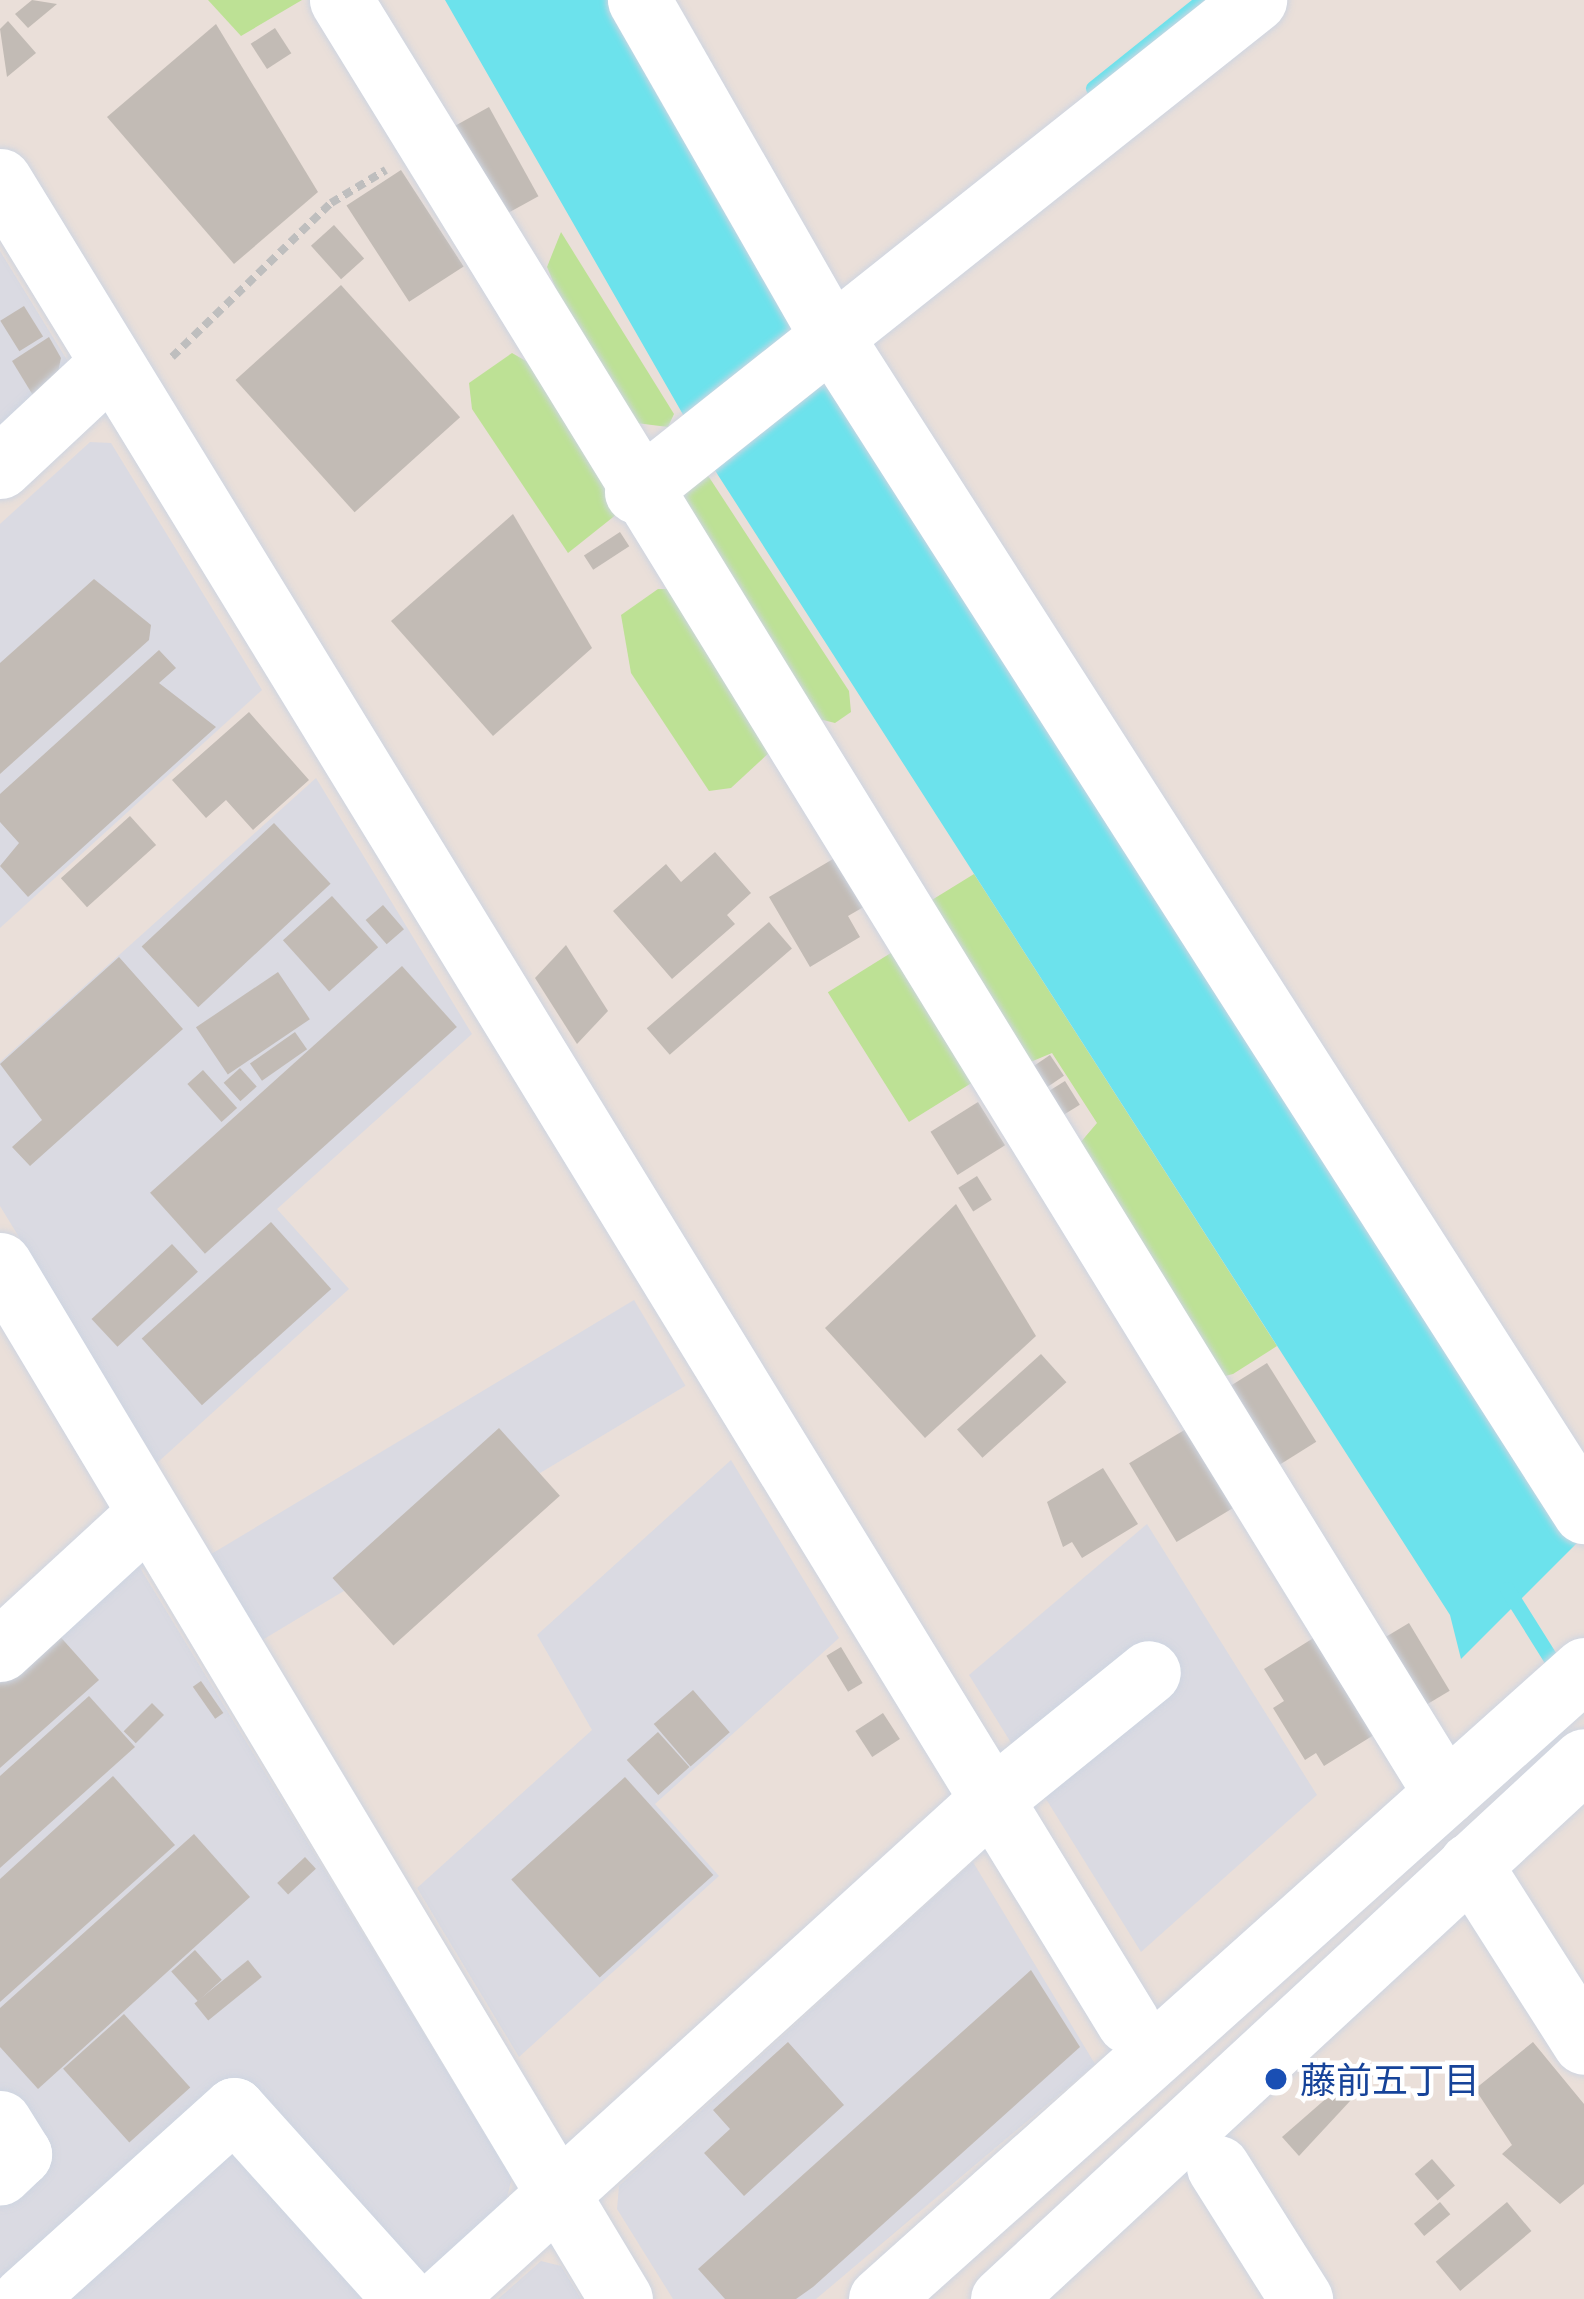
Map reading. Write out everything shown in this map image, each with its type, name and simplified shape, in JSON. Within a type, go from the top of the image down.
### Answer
[{"type":"street","points":[[341,0],[636,492],[1445,1793]]},
{"type":"street","points":[[639,0],[832,339],[1584,1512]]},
{"type":"street","points":[[636,492],[1255,0]]},
{"type":"street","points":[[0,180],[1128,2022]]},
{"type":"street","points":[[0,467],[121,380]]},
{"type":"street","points":[[0,1264],[621,2299]]},
{"type":"street","points":[[0,1650],[149,1513]]},
{"type":"street","points":[[880,2299],[1584,1670]]},
{"type":"street","points":[[442,2299],[991,1800],[1149,1672]]},
{"type":"street","points":[[1002,2299],[1562,1779]]},
{"type":"street","points":[[1471,1864],[1584,2043]]},
{"type":"street","points":[[23,2299],[234,2109],[404,2299]]},
{"type":"street","points":[[0,2122],[20,2154],[0,2173]]},
{"type":"street","points":[[1218,2167],[1300,2299]]},
{"type":"path","points":[[121,380],[331,203],[428,144]]},
{"type":"shaded area","points":[[0,251],[67,360],[66,379],[0,438]]},
{"type":"shaded area","points":[[90,442],[111,443],[262,690],[0,928],[0,524]]},
{"type":"shaded area","points":[[316,778],[472,1034],[277,1209],[349,1289],[157,1463],[0,1206],[0,1062]]},
{"type":"shaded area","points":[[634,1300],[686,1386],[256,1644],[205,1558]]},
{"type":"shaded area","points":[[731,1460],[839,1638],[655,1804],[719,1876],[519,2057],[417,1888],[592,1730],[537,1635]]},
{"type":"shaded area","points":[[109,1517],[512,2178],[504,2208],[402,2299],[0,2299],[0,1617]]},
{"type":"shaded area","points":[[1147,1524],[1317,1795],[1141,1952],[969,1675]]},
{"type":"shaded area","points":[[973,1862],[1095,2064],[816,2299],[673,2299],[617,2209],[619,2186]]},
{"type":"shaded area","points":[[541,2261],[561,2266],[581,2299],[498,2299]]},
{"type":"green space","points":[[208,0],[302,0],[241,36]]},
{"type":"green space","points":[[561,232],[674,414],[668,427],[636,423],[559,296],[547,267]]},
{"type":"green space","points":[[512,353],[545,372],[622,510],[568,553],[472,409],[469,383]]},
{"type":"green space","points":[[705,471],[849,691],[851,712],[835,723],[807,716],[679,492]]},
{"type":"green space","points":[[658,589],[672,589],[771,751],[731,788],[709,791],[631,673],[621,615]]},
{"type":"green space","points":[[974,874],[1277,1346],[1233,1374],[1221,1377],[1074,1150],[1097,1123],[1052,1053],[1021,1066],[927,903]]},
{"type":"green space","points":[[894,951],[975,1081],[909,1122],[828,992]]},
{"type":"water","points":[[445,0],[611,0],[824,364],[1577,1543],[1461,1659],[1450,1615],[716,472]]},
{"type":"building","points":[[32,0],[57,4],[28,28],[15,14]]},
{"type":"building","points":[[8,21],[36,53],[7,77],[0,29]]},
{"type":"building","points":[[216,24],[318,192],[234,264],[107,117]]},
{"type":"building","points":[[275,28],[291,53],[267,69],[251,44]]},
{"type":"building","points":[[489,107],[538,196],[496,219],[447,130]]},
{"type":"building","points":[[401,170],[464,266],[409,302],[346,205]]},
{"type":"building","points":[[334,225],[364,258],[341,279],[311,246]]},
{"type":"building","points":[[341,285],[460,417],[355,512],[235,380]]},
{"type":"building","points":[[24,306],[43,337],[19,351],[0,321]]},
{"type":"building","points":[[49,337],[61,358],[56,382],[34,397],[12,361]]},
{"type":"building","points":[[513,514],[592,648],[493,736],[391,621]]},
{"type":"building","points":[[620,532],[629,546],[593,570],[584,555]]},
{"type":"building","points":[[94,579],[151,625],[149,640],[0,774],[0,663]]},
{"type":"building","points":[[159,650],[176,668],[159,683],[216,727],[28,897],[0,866],[19,843],[0,822],[0,794]]},
{"type":"building","points":[[249,712],[309,780],[253,830],[226,800],[206,818],[172,780]]},
{"type":"building","points":[[130,816],[156,845],[87,907],[61,878]]},
{"type":"building","points":[[274,823],[331,884],[198,1007],[142,946]]},
{"type":"building","points":[[715,852],[751,893],[727,915],[735,924],[672,979],[613,911],[666,864],[681,882]]},
{"type":"building","points":[[838,856],[867,905],[848,916],[860,937],[810,967],[769,897]]},
{"type":"building","points":[[332,896],[378,947],[329,991],[283,940]]},
{"type":"building","points":[[383,905],[404,929],[387,944],[366,920]]},
{"type":"building","points":[[769,922],[792,948],[670,1055],[647,1028]]},
{"type":"building","points":[[566,945],[608,1011],[577,1044],[535,978]]},
{"type":"building","points":[[119,957],[183,1029],[30,1166],[12,1147],[42,1120],[0,1064]]},
{"type":"building","points":[[402,966],[457,1027],[205,1254],[150,1193]]},
{"type":"building","points":[[278,972],[310,1019],[228,1075],[196,1027]]},
{"type":"building","points":[[295,1032],[307,1049],[262,1081],[250,1064]]},
{"type":"building","points":[[1050,1055],[1064,1076],[1041,1091],[1027,1071]]},
{"type":"building","points":[[240,1068],[257,1087],[240,1101],[224,1083]]},
{"type":"building","points":[[203,1070],[237,1108],[222,1122],[187,1084]]},
{"type":"building","points":[[1065,1081],[1080,1105],[1056,1120],[1041,1096]]},
{"type":"building","points":[[978,1102],[1005,1145],[958,1175],[931,1132]]},
{"type":"building","points":[[977,1176],[992,1200],[973,1211],[958,1188]]},
{"type":"building","points":[[956,1204],[1036,1336],[925,1438],[825,1328]]},
{"type":"building","points":[[271,1222],[331,1289],[202,1405],[142,1338]]},
{"type":"building","points":[[172,1244],[198,1272],[117,1347],[92,1319]]},
{"type":"building","points":[[1041,1354],[1066,1382],[982,1458],[957,1430]]},
{"type":"building","points":[[1267,1363],[1316,1442],[1268,1472],[1219,1393]]},
{"type":"building","points":[[1196,1423],[1243,1502],[1177,1542],[1129,1463]]},
{"type":"building","points":[[499,1428],[560,1496],[393,1646],[333,1578]]},
{"type":"building","points":[[1103,1468],[1138,1524],[1082,1558],[1072,1542],[1063,1547],[1047,1502]]},
{"type":"building","points":[[1409,1623],[1450,1691],[1416,1711],[1376,1643]]},
{"type":"building","points":[[56,1632],[99,1680],[0,1768],[0,1683]]},
{"type":"building","points":[[1323,1632],[1377,1733],[1324,1766],[1316,1753],[1305,1760],[1273,1708],[1284,1701],[1264,1669]]},
{"type":"building","points":[[841,1647],[863,1683],[848,1692],[826,1656]]},
{"type":"building","points":[[201,1681],[223,1713],[215,1719],[193,1687]]},
{"type":"building","points":[[693,1690],[730,1732],[690,1766],[654,1724]]},
{"type":"building","points":[[89,1696],[135,1747],[0,1868],[0,1776]]},
{"type":"building","points":[[152,1703],[164,1715],[136,1743],[124,1731]]},
{"type":"building","points":[[883,1713],[900,1739],[872,1757],[855,1731]]},
{"type":"building","points":[[658,1732],[689,1767],[658,1795],[627,1760]]},
{"type":"building","points":[[113,1776],[175,1845],[0,2002],[0,1879]]},
{"type":"building","points":[[625,1777],[713,1875],[600,1977],[511,1879]]},
{"type":"building","points":[[194,1834],[250,1897],[38,2089],[0,2047],[0,2008]]},
{"type":"building","points":[[305,1857],[316,1869],[288,1895],[277,1883]]},
{"type":"building","points":[[195,1950],[222,1980],[198,2001],[171,1971]]},
{"type":"building","points":[[248,1960],[262,1977],[208,2021],[194,2003]]},
{"type":"building","points":[[1031,1970],[1080,2047],[813,2287],[796,2299],[725,2299],[698,2269]]},
{"type":"building","points":[[124,2014],[190,2088],[129,2142],[63,2069]]},
{"type":"building","points":[[788,2042],[844,2105],[744,2196],[704,2153],[730,2129],[713,2110]]},
{"type":"building","points":[[1533,2042],[1584,2104],[1584,2184],[1560,2204],[1502,2154],[1512,2145],[1475,2089]]},
{"type":"building","points":[[1368,2062],[1377,2072],[1299,2156],[1282,2137]]},
{"type":"building","points":[[1432,2159],[1455,2185],[1438,2201],[1415,2174]]},
{"type":"building","points":[[1440,2202],[1450,2214],[1424,2236],[1414,2224]]},
{"type":"building","points":[[1507,2202],[1531,2231],[1460,2291],[1436,2262]]},
{"type":"waterway","points":[[1093,88],[1203,0]]},
{"type":"waterway","points":[[1507,1589],[1561,1675]]},
{"type":"place","name":"藤前五丁目","points":[[1276,2079]]}]
